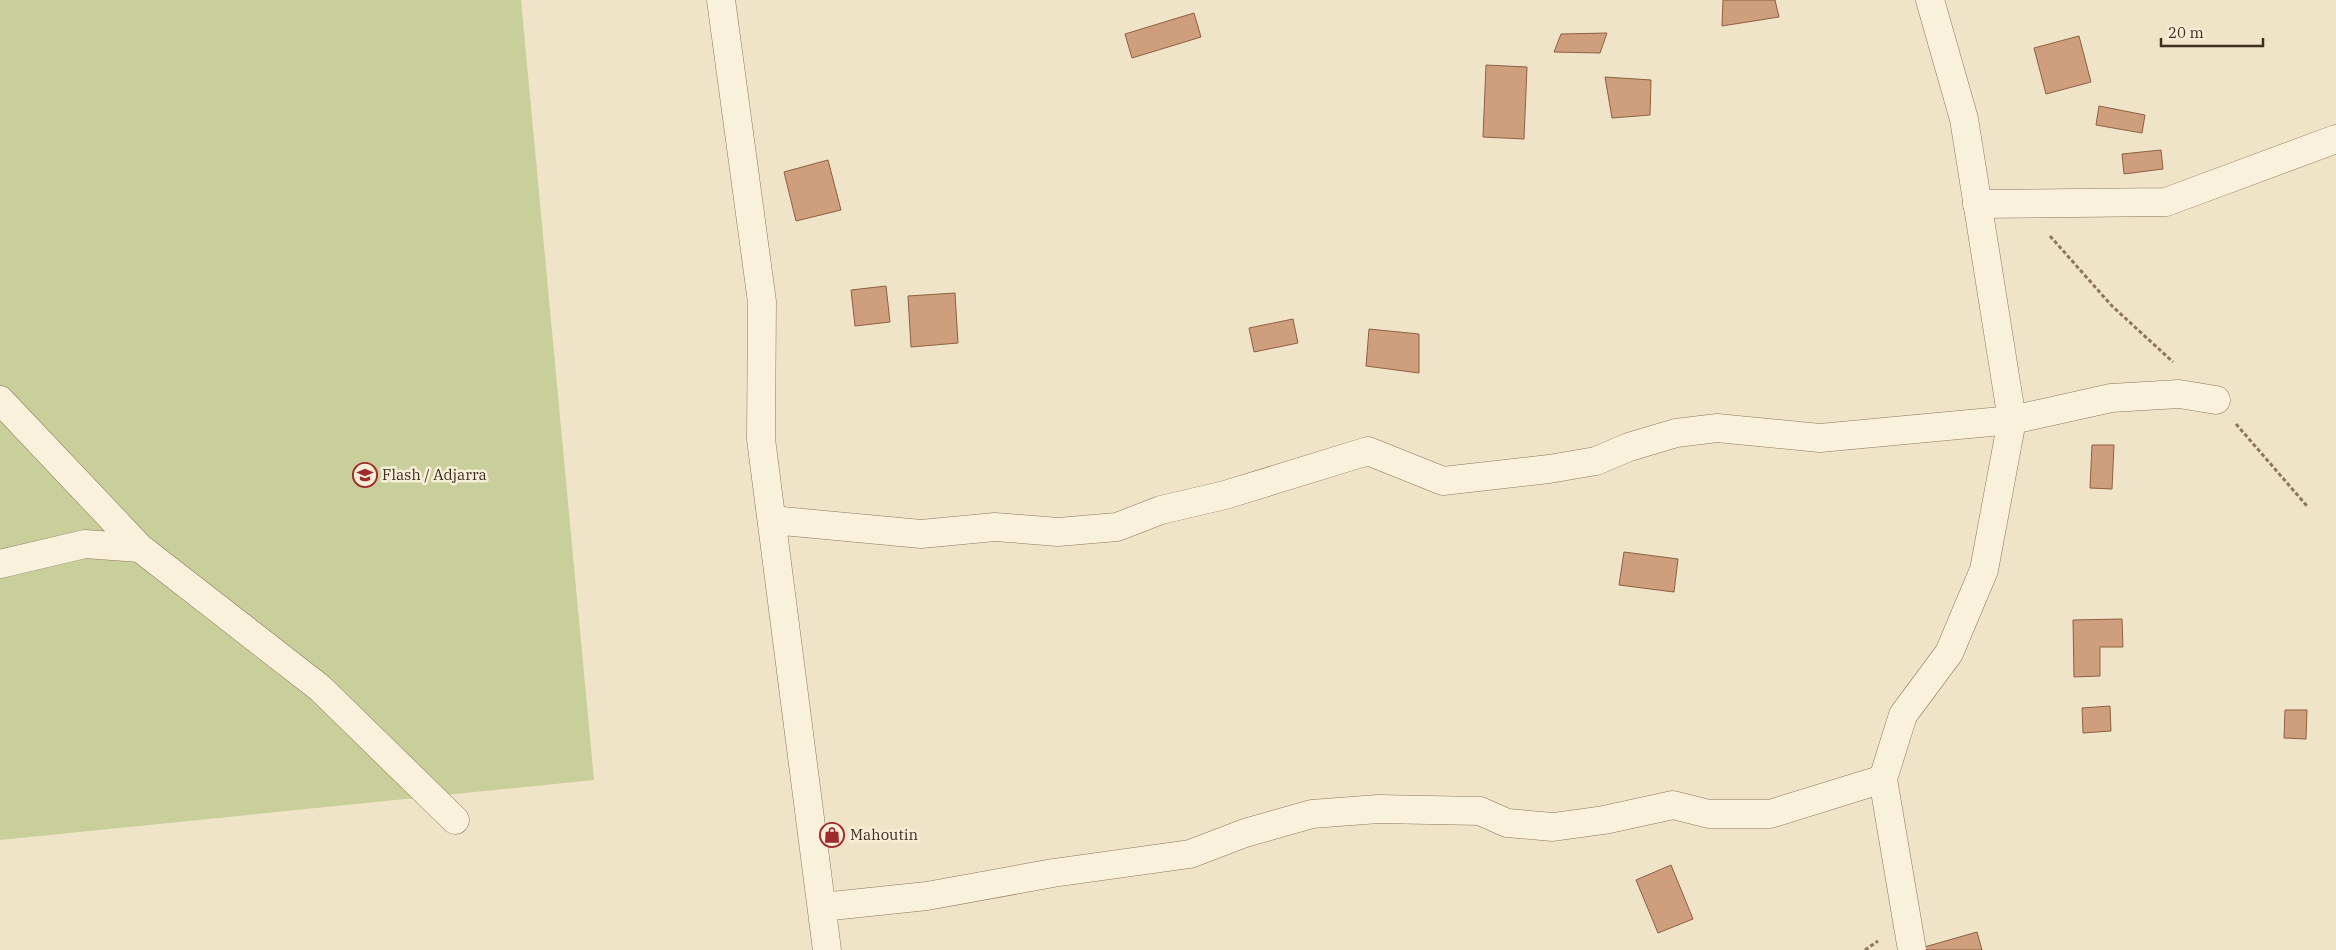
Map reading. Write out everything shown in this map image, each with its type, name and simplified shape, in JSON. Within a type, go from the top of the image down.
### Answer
[{"type":"street","points":[[721,0],[762,302],[761,439],[827,950]]},
{"type":"street","points":[[1912,950],[1883,779],[1903,715],[1949,653],[1984,570],[2012,420],[1964,119],[1930,0]]},
{"type":"street","points":[[1977,204],[2166,202],[2336,139]]},
{"type":"street","points":[[772,520],[921,534],[995,527],[1068,532],[1117,527],[1161,510],[1225,495],[1368,451],[1442,481],[1549,470],[1596,461],[1630,447],[1676,433],[1717,428],[1820,438],[2012,420],[2111,398],[2179,394],[2216,400]]},
{"type":"street","points":[[0,400],[140,548],[320,688],[456,820]]},
{"type":"street","points":[[0,564],[86,544],[140,548]]},
{"type":"street","points":[[822,907],[928,896],[1053,874],[1190,854],[1245,833],[1312,814],[1378,809],[1480,811],[1507,823],[1553,827],[1604,820],[1673,805],[1709,814],[1770,814],[1883,779]]},
{"type":"path","points":[[2022,203],[2112,306],[2180,367]]},
{"type":"path","points":[[2216,400],[2307,506]]},
{"type":"green space","name":"Flash / Adjarra","points":[[0,0],[521,0],[594,780],[0,840]]},
{"type":"building","points":[[1723,0],[1775,0],[1779,17],[1722,26]]},
{"type":"building","points":[[1194,13],[1201,37],[1132,58],[1125,34]]},
{"type":"building","points":[[1607,33],[1600,53],[1554,52],[1561,34]]},
{"type":"building","points":[[2079,36],[2091,82],[2046,94],[2034,48]]},
{"type":"building","points":[[1486,65],[1527,67],[1524,139],[1483,137]]},
{"type":"building","points":[[1605,77],[1651,80],[1650,115],[1612,118]]},
{"type":"building","points":[[2099,106],[2145,115],[2142,133],[2096,125]]},
{"type":"building","points":[[2161,150],[2163,169],[2124,174],[2122,154]]},
{"type":"building","points":[[828,160],[841,210],[796,221],[784,172]]},
{"type":"building","points":[[886,286],[890,322],[855,326],[851,290]]},
{"type":"building","points":[[955,293],[958,343],[911,347],[908,296]]},
{"type":"building","points":[[1293,319],[1298,343],[1254,352],[1249,328]]},
{"type":"building","points":[[1369,329],[1419,334],[1419,373],[1366,366]]},
{"type":"building","points":[[2092,445],[2114,445],[2112,489],[2090,488]]},
{"type":"building","points":[[1624,552],[1678,559],[1674,592],[1619,585]]},
{"type":"building","points":[[2122,619],[2123,647],[2100,647],[2100,676],[2074,677],[2073,620]]},
{"type":"building","points":[[2110,706],[2111,731],[2083,733],[2082,708]]},
{"type":"building","points":[[2285,710],[2307,710],[2306,739],[2284,738]]},
{"type":"building","points":[[1671,865],[1693,919],[1658,933],[1636,880]]},
{"type":"building","points":[[1977,932],[1982,950],[1922,950],[1921,948]]},
{"type":"place","name":"Flash / Adjarra","points":[[365,475]]},
{"type":"place","name":"Mahoutin","points":[[832,835]]}]
